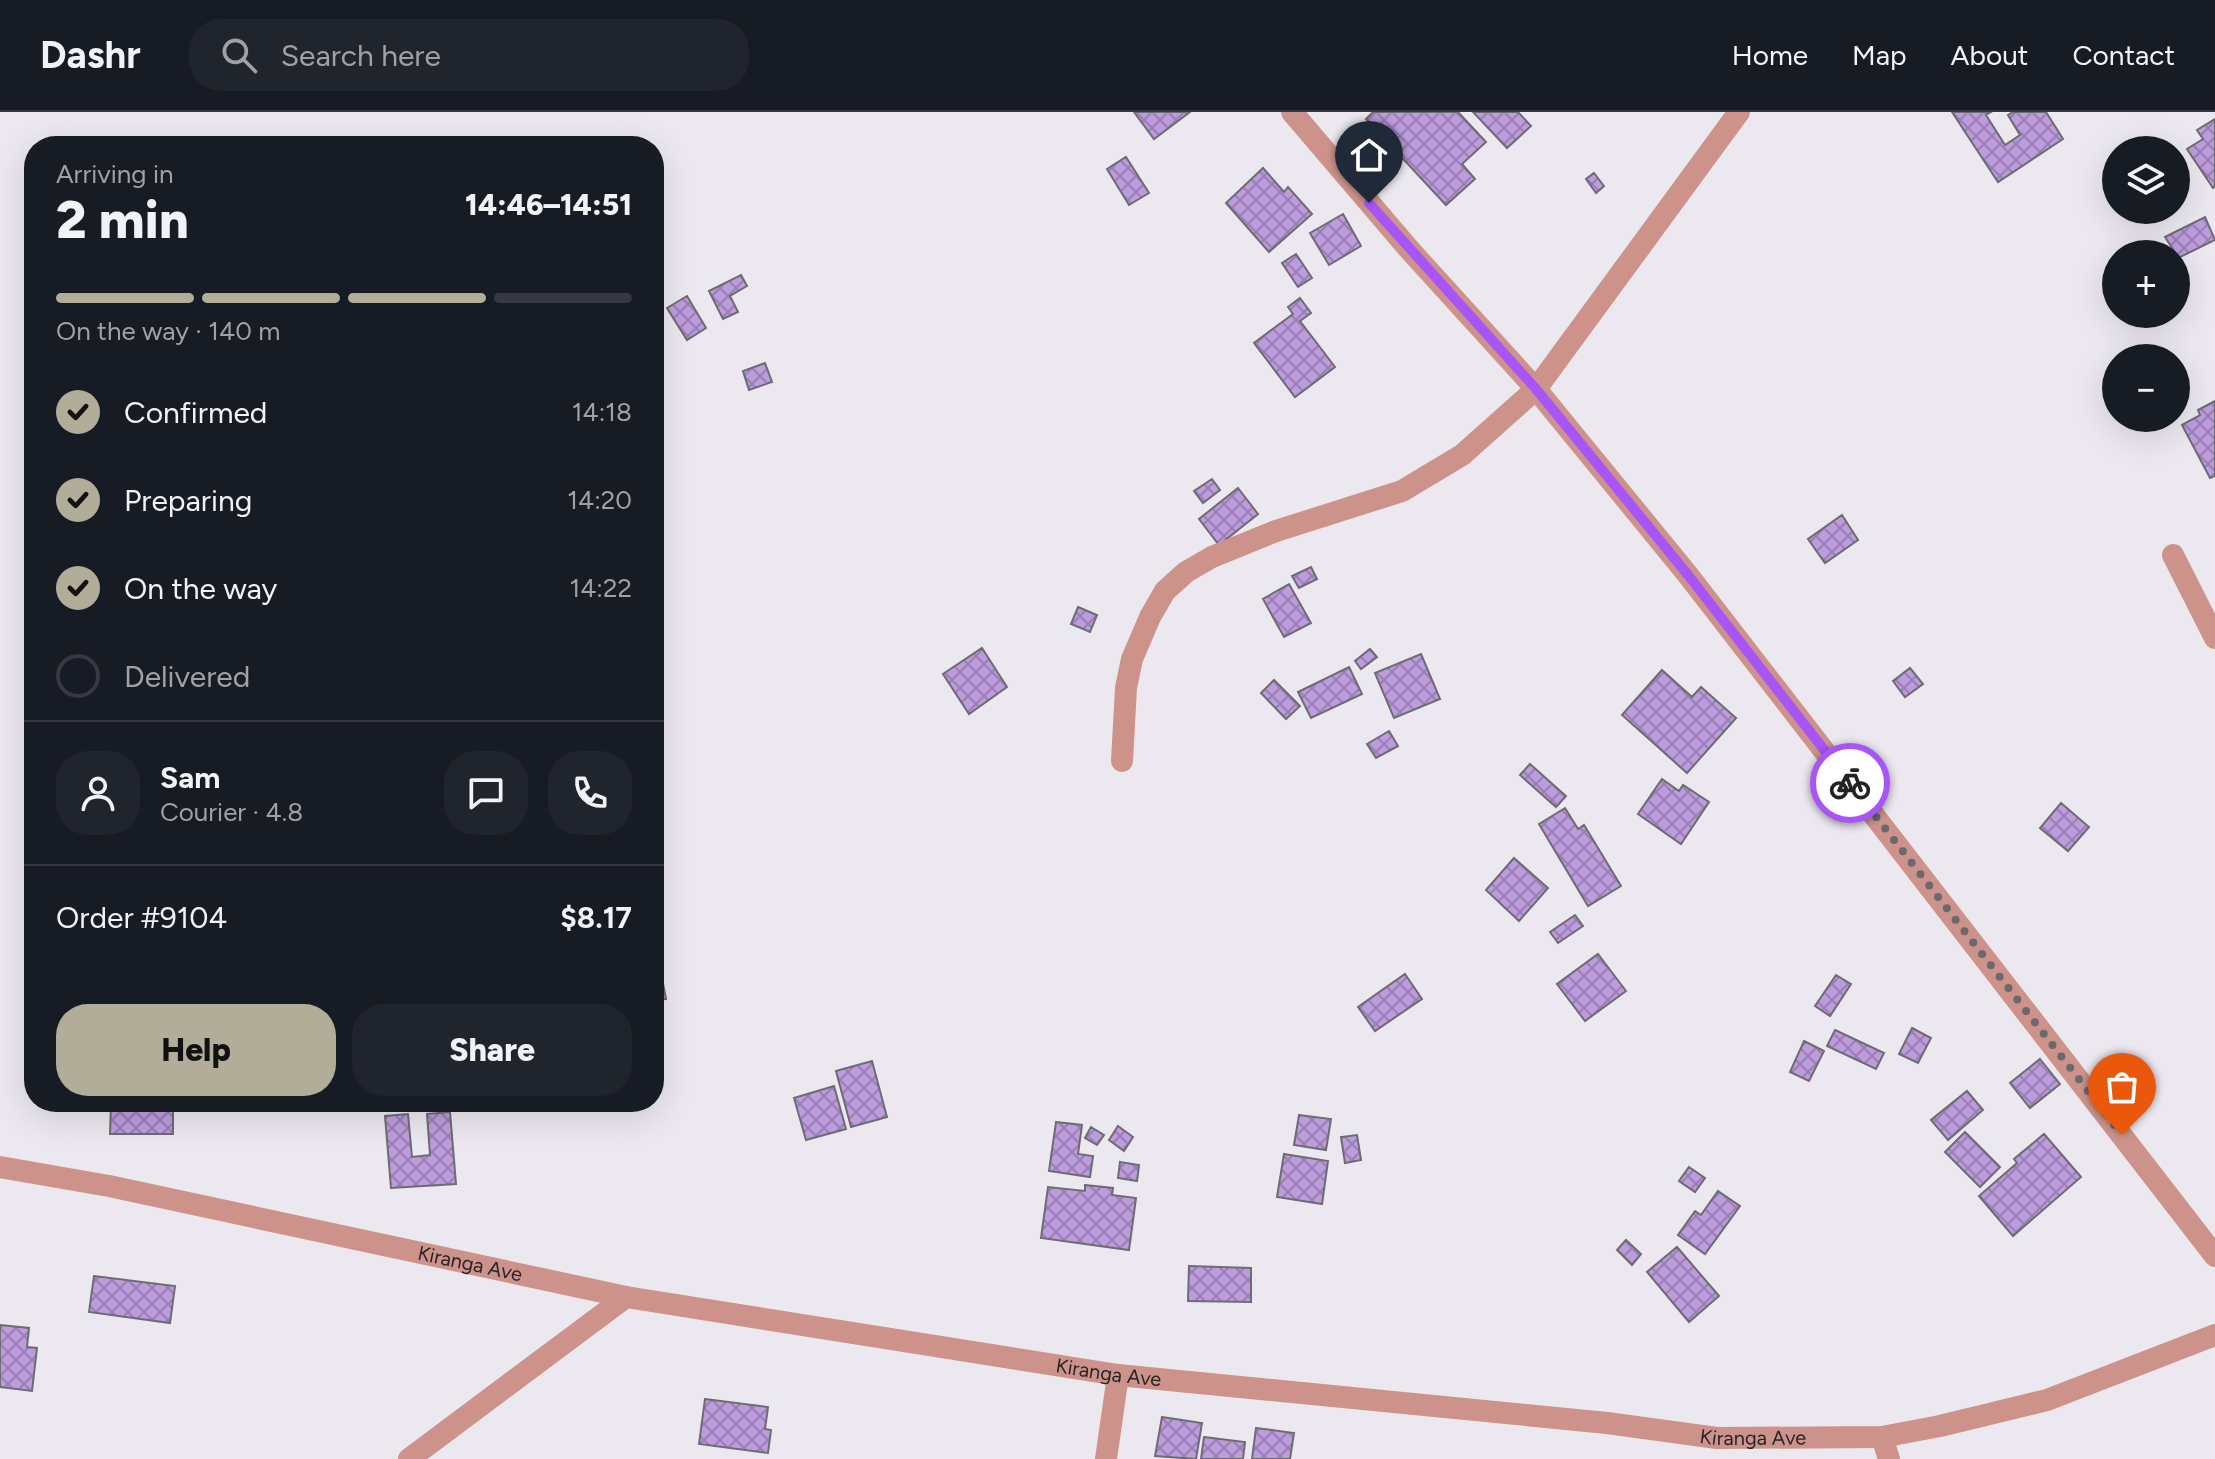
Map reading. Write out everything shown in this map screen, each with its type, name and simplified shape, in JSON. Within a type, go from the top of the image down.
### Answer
[{"type":"street","points":[[1292,112],[1408,248],[1536,389],[1688,575],[2215,1256]]},
{"type":"street","points":[[1122,761],[1126,688],[1132,659],[1165,591],[1186,572],[1223,552],[1291,525],[1402,491],[1462,455],[1536,389],[1739,112]]},
{"type":"street","points":[[2173,555],[2215,638]]},
{"type":"street","name":"Kiranga Ave","points":[[0,1167],[109,1186],[626,1297],[1118,1375],[1607,1423],[1717,1438],[1882,1437],[2047,1400],[2215,1335]]},
{"type":"street","points":[[409,1459],[626,1297]]},
{"type":"street","points":[[1106,1459],[1118,1375]]},
{"type":"street","points":[[1882,1437],[1889,1459]]},
{"type":"building","points":[[1134,112],[1190,112],[1154,139]]},
{"type":"building","points":[[1373,112],[1458,112],[1486,142],[1462,164],[1475,179],[1446,205],[1366,119]]},
{"type":"building","points":[[1473,112],[1518,112],[1531,126],[1507,148]]},
{"type":"building","points":[[1952,112],[1991,112],[1986,115],[2005,145],[2020,135],[2008,115],[2013,112],[2046,112],[2063,139],[1998,182]]},
{"type":"building","points":[[2215,119],[2213,188],[2190,154],[2190,147],[2203,139],[2197,130]]},
{"type":"building","points":[[1126,157],[1149,193],[1129,205],[1107,169]]},
{"type":"building","points":[[1263,168],[1284,192],[1288,187],[1312,214],[1269,252],[1226,203]]},
{"type":"building","points":[[1594,173],[1604,186],[1596,193],[1586,179]]},
{"type":"building","points":[[1343,214],[1361,246],[1329,265],[1310,233]]},
{"type":"building","points":[[2205,217],[2215,240],[2190,252],[2190,240],[2167,240],[2165,237]]},
{"type":"building","points":[[1296,254],[1312,278],[1298,287],[1282,263]]},
{"type":"building","points":[[741,275],[747,286],[730,296],[738,312],[723,319],[709,291]]},
{"type":"building","points":[[687,296],[706,328],[687,340],[667,308]]},
{"type":"building","points":[[1300,298],[1311,313],[1300,321],[1335,367],[1295,397],[1254,343],[1293,314],[1288,307]]},
{"type":"building","points":[[765,363],[772,382],[749,390],[743,371]]},
{"type":"building","points":[[2215,401],[2215,476],[2210,478],[2186,432],[2190,432],[2190,421],[2200,415],[2198,410]]},
{"type":"building","points":[[1212,479],[1220,490],[1203,503],[1194,491]]},
{"type":"building","points":[[1238,488],[1258,514],[1219,545],[1199,519]]},
{"type":"building","points":[[1842,515],[1858,540],[1825,563],[1808,539]]},
{"type":"building","points":[[1311,567],[1317,579],[1299,588],[1292,576]]},
{"type":"building","points":[[1289,584],[1311,623],[1284,637],[1263,599]]},
{"type":"building","points":[[1078,607],[1097,615],[1090,632],[1071,624]]},
{"type":"building","points":[[982,648],[1007,687],[969,714],[943,674]]},
{"type":"building","points":[[1370,649],[1377,657],[1361,669],[1355,661]]},
{"type":"building","points":[[1421,654],[1440,699],[1394,718],[1375,673]]},
{"type":"building","points":[[1349,667],[1362,694],[1311,718],[1298,692]]},
{"type":"building","points":[[1910,668],[1923,684],[1905,697],[1893,681]]},
{"type":"building","points":[[1662,670],[1692,697],[1701,687],[1736,718],[1687,773],[1622,715]]},
{"type":"building","points":[[1274,680],[1300,706],[1286,719],[1261,693]]},
{"type":"building","points":[[1389,731],[1398,746],[1376,758],[1367,744]]},
{"type":"building","points":[[1530,764],[1566,796],[1556,807],[1520,775]]},
{"type":"building","points":[[1662,779],[1679,791],[1683,785],[1709,802],[1681,844],[1638,814]]},
{"type":"building","points":[[2061,803],[2089,827],[2068,851],[2040,828]]},
{"type":"building","points":[[1565,808],[1578,829],[1584,825],[1621,886],[1588,906],[1539,824]]},
{"type":"building","points":[[1514,858],[1548,888],[1519,921],[1486,890]]},
{"type":"building","points":[[1575,915],[1583,926],[1558,943],[1550,932]]},
{"type":"building","points":[[1598,954],[1626,991],[1585,1021],[1557,984]]},
{"type":"building","points":[[1405,974],[1422,999],[1375,1031],[1358,1007]]},
{"type":"building","points":[[1836,975],[1851,984],[1830,1016],[1815,1006]]},
{"type":"building","points":[[1912,1028],[1931,1038],[1918,1063],[1899,1054]]},
{"type":"building","points":[[1835,1030],[1884,1053],[1876,1069],[1827,1046]]},
{"type":"building","points":[[1804,1041],[1824,1051],[1809,1081],[1790,1072]]},
{"type":"building","points":[[2040,1059],[2060,1084],[2030,1108],[2010,1083]]},
{"type":"building","points":[[872,1061],[887,1117],[851,1127],[836,1071]]},
{"type":"building","points":[[834,1086],[846,1129],[806,1140],[794,1098]]},
{"type":"building","points":[[1967,1091],[1983,1110],[1948,1140],[1931,1120]]},
{"type":"building","points":[[111,1112],[173,1112],[173,1134],[110,1134]]},
{"type":"building","points":[[450,1112],[456,1184],[391,1188],[385,1116],[408,1114],[412,1157],[430,1155],[427,1114]]},
{"type":"building","points":[[1299,1115],[1331,1119],[1326,1150],[1294,1145]]},
{"type":"building","points":[[1056,1122],[1082,1125],[1078,1154],[1093,1156],[1090,1177],[1049,1171]]},
{"type":"building","points":[[1118,1126],[1133,1137],[1124,1151],[1109,1140]]},
{"type":"building","points":[[1091,1127],[1104,1135],[1097,1145],[1085,1138]]},
{"type":"building","points":[[1965,1132],[2000,1167],[1980,1187],[1945,1152]]},
{"type":"building","points":[[2044,1134],[2081,1177],[2013,1236],[1979,1196],[2017,1163],[2014,1159]]},
{"type":"building","points":[[1357,1135],[1361,1160],[1345,1163],[1341,1137]]},
{"type":"building","points":[[1284,1154],[1328,1161],[1322,1204],[1277,1197]]},
{"type":"building","points":[[1120,1162],[1139,1165],[1137,1181],[1118,1178]]},
{"type":"building","points":[[1689,1167],[1705,1178],[1695,1192],[1679,1181]]},
{"type":"building","points":[[1085,1185],[1113,1188],[1112,1195],[1136,1198],[1129,1250],[1041,1238],[1048,1187],[1085,1191]]},
{"type":"building","points":[[1718,1191],[1740,1206],[1705,1254],[1678,1235],[1695,1211],[1701,1215]]},
{"type":"building","points":[[1626,1240],[1641,1254],[1632,1265],[1617,1250]]},
{"type":"building","points":[[1677,1247],[1719,1296],[1689,1322],[1647,1272]]},
{"type":"building","points":[[1189,1266],[1251,1268],[1251,1302],[1188,1301]]},
{"type":"building","points":[[94,1276],[175,1286],[170,1323],[89,1312]]},
{"type":"building","points":[[0,1325],[29,1328],[27,1347],[37,1348],[32,1391],[0,1387]]},
{"type":"building","points":[[705,1399],[768,1407],[765,1429],[771,1430],[768,1453],[699,1444]]},
{"type":"building","points":[[1162,1417],[1202,1423],[1196,1459],[1155,1456]]},
{"type":"building","points":[[1256,1428],[1294,1433],[1290,1459],[1252,1459]]},
{"type":"building","points":[[1204,1437],[1245,1442],[1243,1459],[1201,1459]]},
{"type":"way so far","points":[[1850,783],[2122,1135]]},
{"type":"route","points":[[1369,203],[1536,389],[1688,575],[1850,783]]}]
